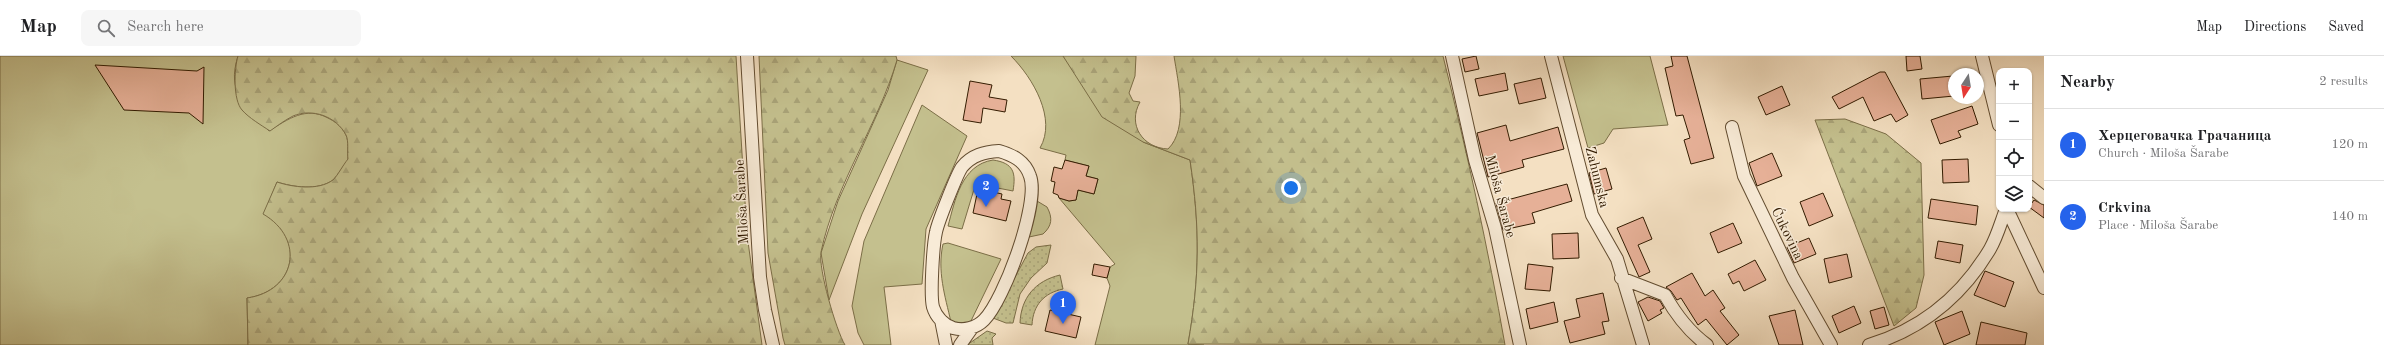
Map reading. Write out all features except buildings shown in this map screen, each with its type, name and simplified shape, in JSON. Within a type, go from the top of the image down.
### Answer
[{"type":"street","name":"Miloša Šarabe","points":[[747,56],[760,277],[765,310],[773,345]]},
{"type":"street","name":"Miloša Šarabe","points":[[1452,56],[1476,160],[1495,228],[1520,345]]},
{"type":"street","name":"Zahumska","points":[[1551,56],[1592,215],[1617,259],[1621,278],[1643,345]]},
{"type":"street","points":[[1982,56],[1996,113]]},
{"type":"street","name":"Ćukovina","points":[[1732,127],[1744,176],[1793,278],[1831,345]]},
{"type":"street","points":[[960,345],[972,328],[984,320],[990,312],[1018,257],[1032,196],[1030,176],[1025,166],[1013,155],[999,151],[984,152],[974,156],[962,168],[936,232],[931,300],[933,309],[941,320],[954,328],[972,328]]},
{"type":"street","points":[[2032,188],[2044,198]]},
{"type":"street","points":[[1869,345],[1909,330],[1944,306],[1968,281],[1991,248],[2006,212]]},
{"type":"street","points":[[2008,212],[2044,288]]},
{"type":"street","points":[[1621,278],[1665,295],[1674,313],[1691,333],[1706,345]]},
{"type":"street","points":[[941,320],[946,345]]},
{"type":"green space","points":[[0,56],[238,56],[235,69],[236,90],[246,106],[269,131],[290,118],[312,113],[331,120],[341,127],[347,137],[348,160],[333,180],[320,186],[313,187],[277,182],[264,214],[277,224],[286,237],[290,250],[290,263],[285,275],[276,285],[264,293],[247,298],[248,345],[0,345]]},
{"type":"green space","points":[[238,56],[736,56],[747,234],[762,345],[248,345],[247,298],[264,293],[276,285],[285,275],[290,263],[290,250],[286,237],[277,224],[263,214],[277,182],[297,186],[313,187],[320,186],[333,180],[348,159],[348,143],[347,137],[342,128],[323,115],[308,113],[293,116],[270,131],[248,116],[242,110],[237,99],[235,76]]},
{"type":"green space","points":[[759,56],[896,56],[897,60],[889,84],[836,203],[821,252],[822,271],[828,299],[845,345],[785,345],[768,253]]},
{"type":"green space","points":[[1011,56],[1063,56],[1143,142],[1190,160],[1196,208],[1197,274],[1188,344],[1204,345],[1095,345],[1110,286],[1107,278],[1110,267],[1115,264],[1059,198],[1069,201],[1076,200],[1078,190],[1094,194],[1098,179],[1086,176],[1089,166],[1065,160],[1066,155],[1040,148],[1045,137],[1046,124],[1040,99],[1027,76]]},
{"type":"green space","points":[[1063,56],[1136,56],[1135,76],[1129,93],[1133,101],[1140,102],[1136,111],[1135,119],[1137,127],[1145,140],[1159,148],[1168,149],[1178,130],[1180,118],[1179,92],[1174,56],[1443,56],[1477,200],[1505,345],[1188,344],[1197,274],[1196,208],[1190,160],[1143,142],[1102,117]]},
{"type":"green space","points":[[1563,56],[1650,56],[1668,125],[1613,129],[1604,143],[1588,148]]},
{"type":"green space","points":[[897,60],[928,70],[862,214],[829,300],[821,253],[838,201],[888,90]]},
{"type":"green space","points":[[922,105],[967,136],[926,229],[922,284],[884,287],[891,345],[864,345],[858,333],[852,306],[864,241]]},
{"type":"green space","points":[[1845,119],[1886,134],[1921,163],[1924,275],[1916,308],[1894,326],[1815,120]]},
{"type":"green space","points":[[993,160],[1000,161],[1009,166],[1012,170],[1014,174],[1013,191],[977,184],[975,186],[962,229],[948,226],[957,195],[967,176],[973,169],[982,163]]},
{"type":"green space","points":[[1037,201],[1047,207],[1051,222],[1043,234],[1029,237]]},
{"type":"green space","points":[[948,243],[1001,259],[970,323],[951,322],[941,274],[941,254],[943,244]]},
{"type":"green space","points":[[1051,245],[1047,263],[1031,278],[1020,294],[1013,323],[1006,323],[993,318],[1028,253],[1036,247]]},
{"type":"green space","points":[[1060,275],[1063,289],[1050,294],[1041,301],[1037,306],[1032,325],[1020,323],[1023,306],[1031,292],[1043,282]]},
{"type":"green space","points":[[987,331],[996,334],[992,338],[993,345],[967,345]]},
{"type":"place","name":"Crkvina","points":[[986,207]]},
{"type":"place","name":"Херцеговачка Грачаница","points":[[1063,324]]}]
